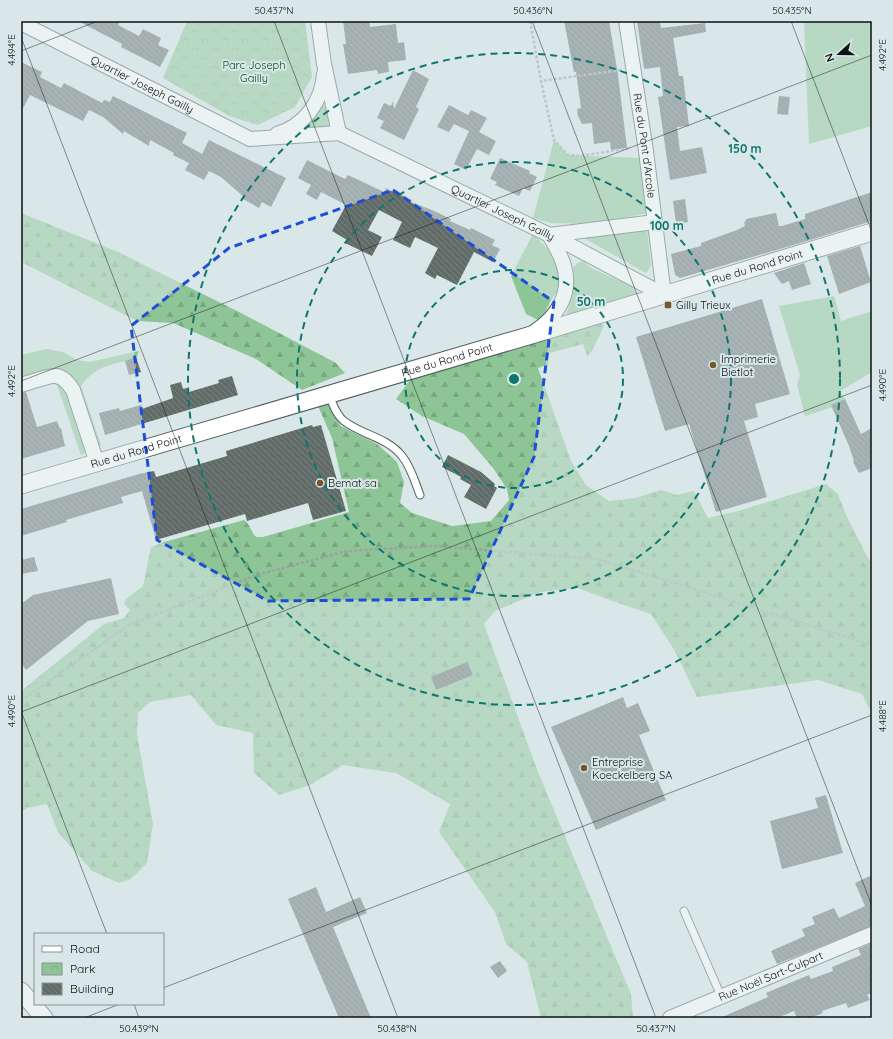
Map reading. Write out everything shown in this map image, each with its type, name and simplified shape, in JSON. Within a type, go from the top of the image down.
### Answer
[{"type":"street","name":"Quartier Joseph Gailly","points":[[318,21],[324,64],[338,133]]},
{"type":"street","name":"Rue du Pont d'Arcole","points":[[626,21],[646,146],[664,295]]},
{"type":"street","name":"Quartier Joseph Gailly","points":[[21,23],[250,139],[338,133],[549,235],[664,295]]},
{"type":"street","name":"Quartier Joseph Gailly","points":[[265,138],[288,131],[300,123],[315,106],[320,93],[324,64]]},
{"type":"street","points":[[529,336],[546,324],[557,311],[564,295],[566,280],[564,266],[549,235],[655,222]]},
{"type":"street","name":"Rue du Rond Point","points":[[21,485],[529,336],[872,232]]},
{"type":"street","points":[[21,385],[55,376],[62,378],[68,383],[73,390],[97,463]]},
{"type":"street","name":"Rue Noël Sart-Culpart","points":[[670,1018],[872,934]]},
{"type":"street","points":[[21,991],[44,1018]]},
{"type":"lane","points":[[328,395],[343,421],[354,428],[382,440],[402,455],[412,473],[420,495]]},
{"type":"lane","points":[[684,911],[721,996]]},
{"type":"path","points":[[530,21],[554,140],[568,155],[579,156],[646,146]]},
{"type":"path","points":[[541,81],[633,68]]},
{"type":"path","points":[[21,701],[129,625],[257,575],[347,551],[435,546],[598,559],[872,645]]},
{"type":"highlighted area","points":[[393,190],[554,302],[534,457],[469,599],[268,601],[157,540],[131,326],[229,248]]},
{"type":"green space","name":"Parc Joseph Gailly","points":[[187,21],[305,21],[312,77],[295,107],[258,125],[229,116],[163,78]]},
{"type":"green space","points":[[804,21],[872,21],[872,126],[809,144]]},
{"type":"green space","points":[[322,104],[327,109],[329,126],[304,134],[294,132]]},
{"type":"green space","points":[[554,140],[568,155],[640,158],[648,213],[592,224],[551,223],[533,218]]},
{"type":"green space","points":[[21,213],[118,252],[241,313],[336,363],[345,373],[302,390],[256,359],[173,323],[137,321],[21,262]]},
{"type":"green space","points":[[647,228],[651,266],[646,273],[584,238],[598,233],[625,234]]},
{"type":"green space","points":[[533,234],[552,253],[559,269],[558,291],[551,300],[544,314],[546,324],[526,314],[511,276]]},
{"type":"green space","points":[[583,261],[591,268],[632,286],[636,294],[565,318],[572,293],[573,267]]},
{"type":"green space","points":[[834,296],[841,321],[872,311],[872,372],[840,391],[846,401],[805,416],[797,385],[800,375],[779,306]]},
{"type":"green space","points":[[600,320],[604,326],[592,351],[587,356],[583,344],[546,354],[549,364],[538,368],[571,461],[586,485],[609,501],[635,498],[661,490],[677,495],[694,491],[708,518],[738,511],[826,484],[838,494],[846,515],[872,563],[872,710],[869,708],[862,694],[818,680],[697,697],[675,651],[651,614],[578,588],[540,592],[495,611],[484,624],[538,772],[631,994],[633,1018],[541,1018],[527,962],[506,944],[495,912],[439,832],[450,804],[396,773],[343,765],[310,785],[279,795],[254,773],[253,733],[216,725],[191,695],[150,702],[138,713],[137,734],[153,824],[147,863],[131,879],[119,883],[92,871],[58,832],[47,804],[27,808],[21,812],[21,691],[104,624],[124,618],[130,610],[124,604],[126,599],[143,586],[151,547],[244,520],[256,537],[263,537],[349,512],[332,438],[318,406],[328,404],[341,426],[377,444],[397,462],[404,482],[400,503],[412,513],[452,526],[491,521],[509,500],[507,489],[493,468],[464,434],[422,416],[396,399],[413,376]]},
{"type":"green space","points":[[46,349],[63,352],[77,360],[90,362],[139,351],[136,358],[112,364],[99,370],[87,379],[81,386],[101,445],[81,455],[55,379],[21,390],[21,355]]},
{"type":"building","points":[[78,21],[120,21],[118,25],[139,36],[143,29],[161,38],[158,45],[169,50],[160,67],[121,47],[122,44]]},
{"type":"building","points":[[343,21],[369,21],[370,27],[396,24],[398,43],[404,42],[406,60],[388,62],[389,72],[378,74],[377,70],[348,74],[343,44],[346,44]]},
{"type":"building","points":[[564,21],[609,21],[618,75],[627,148],[611,150],[610,142],[594,144],[592,123],[582,124],[578,116],[577,109],[581,108],[576,72],[574,72]]},
{"type":"building","points":[[637,21],[660,21],[661,28],[705,23],[706,32],[673,38],[679,76],[683,76],[689,126],[677,127],[680,151],[702,147],[707,173],[670,180],[658,97],[663,96],[660,67],[644,69]]},
{"type":"building","points":[[21,62],[42,72],[40,77],[61,88],[64,83],[102,103],[104,100],[110,102],[113,96],[187,133],[182,143],[202,154],[209,140],[286,178],[271,207],[262,202],[259,208],[243,199],[244,197],[221,177],[209,171],[204,180],[185,170],[189,163],[173,155],[174,153],[150,140],[149,146],[124,131],[123,134],[103,117],[89,110],[83,121],[30,95],[21,112]]},
{"type":"building","points":[[413,70],[429,79],[416,107],[419,109],[404,140],[380,128],[384,121],[377,118],[384,103],[391,106],[393,101],[394,109]]},
{"type":"building","points":[[779,96],[790,97],[788,115],[777,114]]},
{"type":"building","points":[[449,105],[468,115],[471,110],[487,118],[479,132],[496,141],[489,155],[477,149],[466,170],[454,164],[469,131],[454,124],[449,132],[437,127]]},
{"type":"building","points":[[500,158],[530,171],[529,173],[537,177],[530,191],[523,188],[519,196],[495,185],[497,182],[490,179]]},
{"type":"building","points":[[307,160],[345,179],[348,175],[384,192],[386,188],[393,192],[393,190],[412,200],[411,202],[432,210],[451,219],[450,221],[470,230],[471,228],[495,240],[492,245],[500,249],[493,262],[474,252],[457,285],[437,275],[435,279],[425,273],[438,248],[415,237],[410,248],[393,240],[402,222],[379,210],[368,230],[382,237],[372,256],[345,243],[347,240],[332,231],[346,205],[321,192],[317,200],[306,194],[311,185],[298,178]]},
{"type":"building","points":[[872,192],[872,221],[680,278],[675,275],[671,254],[701,246],[701,243],[737,230],[745,226],[744,222],[746,219],[776,213],[779,226],[782,226],[805,219],[805,214]]},
{"type":"building","points":[[685,199],[688,222],[676,224],[673,201]]},
{"type":"building","points":[[860,246],[871,282],[839,294],[827,256]]},
{"type":"building","points":[[804,263],[811,284],[792,290],[789,281],[782,284],[774,273]]},
{"type":"building","name":"Imprimerie Bietlot","points":[[762,299],[790,394],[755,404],[758,417],[744,421],[767,497],[716,512],[689,424],[665,431],[636,337]]},
{"type":"building","points":[[136,357],[141,372],[129,375],[125,361]]},
{"type":"building","points":[[232,376],[238,395],[105,435],[99,413],[119,408],[120,411],[141,405],[142,409],[173,398],[170,385],[181,382],[183,389],[187,388],[189,392],[219,383],[218,380]]},
{"type":"building","points":[[26,392],[37,427],[57,421],[60,429],[61,428],[65,446],[21,459],[21,393]]},
{"type":"building","points":[[845,399],[861,434],[872,428],[872,468],[859,473],[853,462],[854,461],[849,446],[831,405]]},
{"type":"building","points":[[312,425],[313,427],[321,425],[346,511],[313,520],[308,503],[247,521],[245,514],[156,540],[142,491],[121,497],[123,503],[66,520],[67,522],[21,536],[21,509],[139,474],[154,471],[156,477],[227,456],[226,451]]},
{"type":"building","points":[[448,455],[481,472],[495,484],[494,486],[497,488],[486,509],[464,497],[471,485],[460,479],[461,477],[442,467]]},
{"type":"building","points":[[34,557],[38,571],[21,574],[21,560]]},
{"type":"building","points":[[111,578],[119,614],[88,621],[26,670],[21,663],[21,604],[33,595]]},
{"type":"building","points":[[467,662],[473,675],[436,690],[431,677]]},
{"type":"building","points":[[623,697],[627,708],[638,703],[650,731],[639,735],[666,800],[596,830],[551,727]]},
{"type":"building","points":[[826,795],[843,853],[782,869],[770,821],[818,808],[815,798]]},
{"type":"building","points":[[872,875],[872,926],[777,964],[771,951],[805,936],[802,929],[815,924],[812,917],[834,908],[839,918],[865,906],[855,883]]},
{"type":"building","points":[[316,887],[326,912],[360,897],[367,913],[333,927],[371,1018],[339,1018],[288,899]]},
{"type":"building","points":[[872,943],[872,993],[867,995],[870,1000],[848,1008],[846,1003],[822,1011],[823,1013],[810,1018],[797,1018],[794,1011],[777,1018],[720,1018],[768,997],[766,993],[792,982],[809,975],[811,979],[833,971],[832,967],[861,955],[858,949]]},
{"type":"building","points":[[500,961],[507,971],[498,978],[490,967]]},
{"type":"place","name":"Gilly Trieux","points":[[668,305]]},
{"type":"place","name":"Imprimerie Bietlot","points":[[713,365]]},
{"type":"place","name":"Bemat sa","points":[[320,483]]},
{"type":"place","name":"Entreprise Koeckelberg SA","points":[[584,768]]}]
